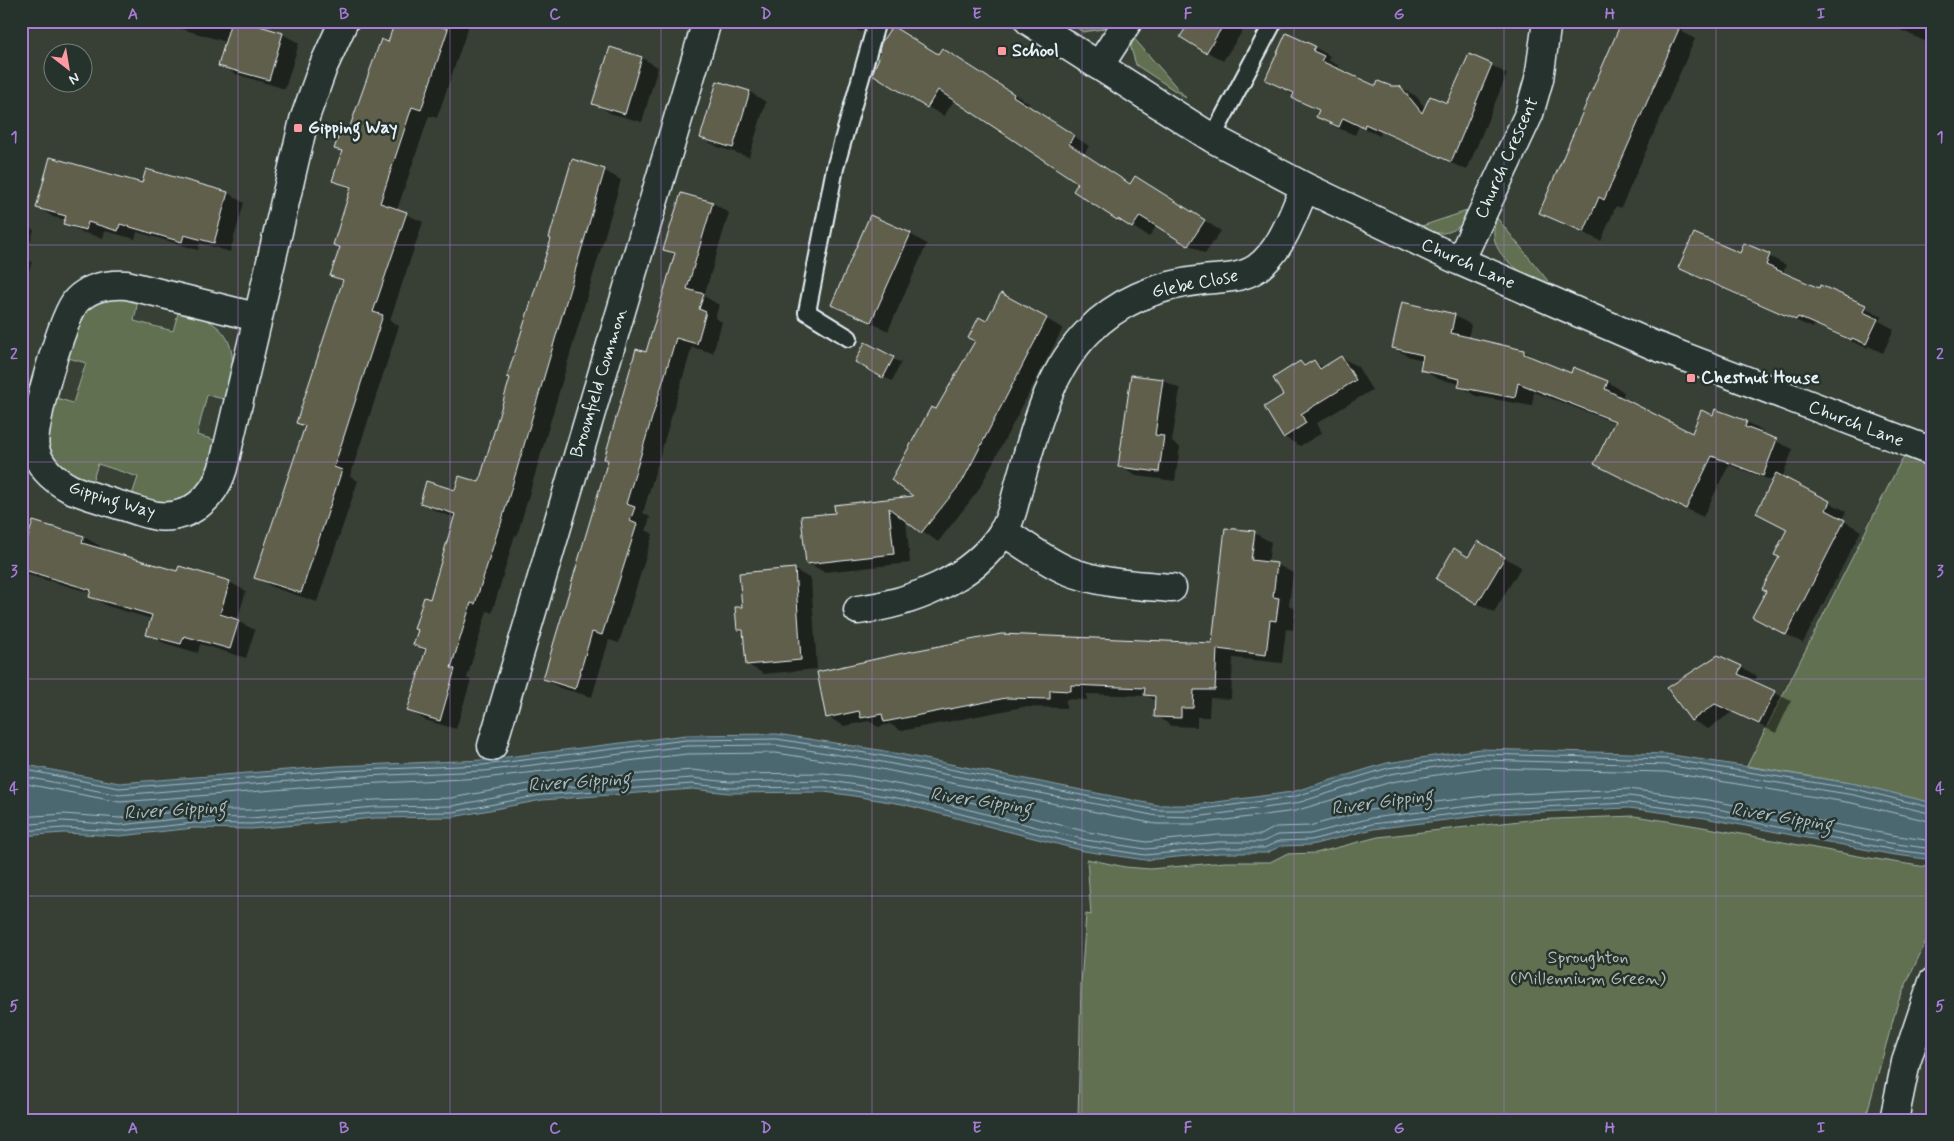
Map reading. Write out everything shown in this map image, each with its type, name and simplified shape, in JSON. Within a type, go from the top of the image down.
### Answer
[{"type":"street","name":"Gipping Way","points":[[256,317],[127,286],[108,285],[88,292],[77,300],[66,317],[36,418],[34,447],[43,467],[56,480],[71,489],[154,515],[178,514],[201,504],[212,494],[218,483],[304,120],[323,67],[344,21]]},
{"type":"street","name":"Broomfield Common","points":[[492,746],[707,21]]},
{"type":"street","name":"Church Lane","points":[[1029,21],[1212,138],[1305,187],[1460,261],[1652,345],[1933,452]]},
{"type":"street","points":[[1099,66],[1128,21]]},
{"type":"street","name":"Church Crescent","points":[[1460,261],[1529,114],[1539,79],[1547,21]]},
{"type":"street","name":"Glebe Close","points":[[858,610],[909,599],[943,584],[977,561],[1003,532],[1014,505],[1043,404],[1057,375],[1088,332],[1127,301],[1148,292],[1173,284],[1243,275],[1257,268],[1278,243],[1305,187]]},
{"type":"street","points":[[1003,532],[1049,562],[1067,570],[1114,584],[1172,588]]},
{"type":"street","points":[[1894,1120],[1906,1062],[1933,982]]},
{"type":"lane","points":[[848,338],[807,312],[835,168],[877,21]]},
{"type":"lane","points":[[1212,138],[1274,21]]},
{"type":"green space","points":[[1066,21],[1112,21],[1102,29],[1083,32]]},
{"type":"green space","points":[[1132,36],[1186,98],[1136,65],[1131,48]]},
{"type":"green space","points":[[1476,208],[1463,224],[1450,232],[1436,233],[1416,228]]},
{"type":"green space","points":[[1497,218],[1552,286],[1519,270],[1501,253],[1495,243],[1494,231]]},
{"type":"green space","points":[[106,295],[138,300],[134,321],[173,331],[179,310],[212,323],[222,331],[228,341],[232,353],[232,366],[228,400],[207,395],[197,435],[218,441],[203,481],[197,490],[180,502],[160,504],[131,498],[138,477],[98,464],[91,485],[83,482],[68,474],[51,456],[48,448],[46,430],[53,397],[73,403],[86,363],[65,357],[86,306]]},
{"type":"green space","points":[[1910,456],[1933,464],[1933,803],[1856,784],[1747,766],[1902,459]]},
{"type":"green space","name":"Sproughton (Millennium Green)","points":[[1634,816],[1933,868],[1933,926],[1898,1002],[1865,1120],[1078,1120],[1081,984],[1086,914],[1091,915],[1087,859],[1125,867],[1150,869],[1225,862],[1270,862],[1286,854],[1316,853],[1378,837],[1529,820]]},
{"type":"water","name":"River Gipping","points":[[777,734],[879,750],[1157,805],[1194,805],[1292,792],[1387,763],[1480,749],[1666,754],[1856,784],[1933,803],[1933,860],[1889,854],[1705,818],[1629,808],[1495,814],[1373,829],[1311,845],[1281,846],[1266,853],[1220,853],[1145,860],[1084,851],[902,804],[848,795],[824,792],[729,793],[693,789],[542,800],[453,817],[375,818],[251,829],[194,828],[120,836],[64,833],[21,836],[21,764],[119,783],[338,766],[483,760],[686,735]]},
{"type":"building","points":[[231,21],[243,21],[283,33],[269,80],[218,66]]},
{"type":"building","points":[[395,21],[425,21],[448,29],[421,110],[412,107],[380,203],[407,212],[373,312],[383,315],[334,467],[342,470],[301,593],[254,578],[305,426],[296,423],[343,280],[330,276],[340,247],[333,245],[351,187],[332,181],[342,151],[334,149],[342,126],[349,129],[381,39],[388,42]]},
{"type":"building","points":[[1190,21],[1226,21],[1206,53],[1180,37]]},
{"type":"building","points":[[1622,21],[1662,21],[1679,29],[1604,200],[1599,197],[1584,232],[1539,213]]},
{"type":"building","points":[[892,26],[938,54],[942,48],[1014,94],[1013,96],[1074,135],[1069,144],[1130,184],[1135,176],[1205,220],[1188,246],[1140,216],[1132,228],[1117,220],[1073,191],[1078,183],[938,90],[927,108],[872,74],[881,53],[879,51],[881,43]]},
{"type":"building","points":[[1286,33],[1315,46],[1313,51],[1324,56],[1321,61],[1376,86],[1378,81],[1391,86],[1400,86],[1422,113],[1430,96],[1447,103],[1469,54],[1492,64],[1451,162],[1365,124],[1364,128],[1343,118],[1339,127],[1316,117],[1319,110],[1292,98],[1294,93],[1265,80]]},
{"type":"building","points":[[610,47],[642,57],[625,114],[592,104]]},
{"type":"building","points":[[717,81],[750,91],[733,148],[700,138]]},
{"type":"building","points":[[50,157],[142,183],[146,169],[228,192],[214,243],[184,235],[182,242],[120,224],[118,231],[88,222],[86,230],[63,224],[66,216],[36,208]]},
{"type":"building","points":[[572,159],[605,169],[500,527],[475,604],[471,603],[451,668],[455,669],[440,721],[407,711],[426,649],[413,645],[418,630],[414,629],[424,597],[430,599],[455,514],[420,503],[426,481],[455,490],[459,476],[479,482],[510,378],[507,377],[551,239],[549,238]]},
{"type":"building","points":[[681,193],[713,202],[687,289],[704,294],[699,309],[706,312],[697,344],[676,338],[626,504],[635,507],[630,521],[637,524],[602,635],[592,632],[575,689],[543,679],[608,460],[604,459],[636,349],[646,352],[675,253],[663,250]]},
{"type":"building","points":[[870,215],[911,233],[871,322],[831,305]]},
{"type":"building","points":[[1694,233],[1740,253],[1744,243],[1770,254],[1766,265],[1819,288],[1820,285],[1866,305],[1863,312],[1878,319],[1866,344],[1852,338],[1851,340],[1798,317],[1796,320],[1678,268]]},
{"type":"building","points":[[1001,293],[1047,318],[962,482],[921,533],[889,508],[894,554],[806,564],[801,516],[835,513],[834,505],[913,496],[891,480],[931,407],[936,409],[975,341],[968,338],[979,317],[986,321]]},
{"type":"building","points":[[1402,302],[1455,314],[1451,333],[1524,350],[1524,354],[1571,373],[1573,367],[1608,381],[1605,389],[1692,433],[1701,410],[1713,415],[1715,409],[1747,421],[1745,427],[1777,439],[1763,476],[1712,456],[1686,509],[1646,490],[1594,464],[1615,421],[1518,383],[1515,398],[1458,387],[1460,379],[1420,370],[1423,355],[1392,348]]},
{"type":"building","points":[[865,342],[894,357],[883,378],[855,362]]},
{"type":"building","points":[[1341,356],[1356,380],[1301,414],[1306,423],[1283,438],[1264,407],[1283,395],[1273,378],[1300,361],[1304,366],[1314,360],[1320,369]]},
{"type":"building","points":[[1131,375],[1163,379],[1155,435],[1164,436],[1159,472],[1118,467]]},
{"type":"building","points":[[1776,473],[1830,501],[1826,510],[1845,520],[1786,635],[1752,617],[1766,591],[1762,589],[1779,557],[1774,555],[1787,529],[1756,513]]},
{"type":"building","points":[[33,521],[84,536],[82,543],[177,571],[179,566],[230,581],[220,614],[239,620],[230,649],[184,636],[181,644],[146,635],[152,615],[89,597],[91,590],[21,569],[21,560]]},
{"type":"building","points":[[1225,528],[1255,531],[1251,560],[1277,563],[1273,597],[1279,598],[1276,621],[1270,620],[1266,655],[1217,649],[1215,690],[1194,690],[1193,708],[1181,708],[1181,718],[1154,717],[1155,696],[1144,695],[1145,688],[1071,685],[1071,691],[1050,690],[1050,699],[1006,698],[884,722],[882,714],[861,718],[859,711],[826,718],[817,672],[903,653],[1001,634],[1212,643]]},
{"type":"building","points":[[1478,541],[1505,557],[1477,604],[1436,579],[1454,548],[1468,557]]},
{"type":"building","points":[[795,568],[801,660],[746,665],[743,630],[737,630],[735,607],[742,607],[739,573]]},
{"type":"building","points":[[1718,655],[1742,666],[1738,674],[1775,691],[1759,724],[1715,704],[1691,721],[1667,688]]},
{"type":"place","name":"School","points":[[1002,51]]},
{"type":"place","name":"Gipping Way","points":[[298,128]]},
{"type":"place","name":"Chestnut House","points":[[1691,378]]}]
